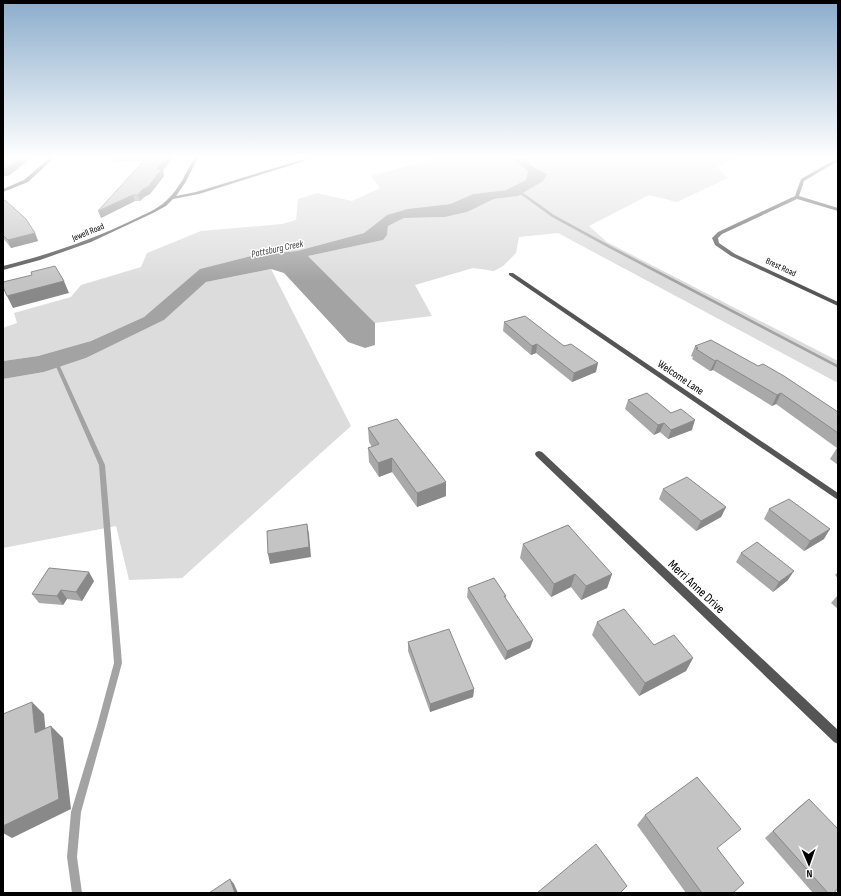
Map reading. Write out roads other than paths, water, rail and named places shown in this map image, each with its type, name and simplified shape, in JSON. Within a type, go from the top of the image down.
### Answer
[{"type":"street","name":"Jewell Road","points":[[3,268],[51,255],[93,240],[163,206],[173,198]]},
{"type":"street","name":"Brest Road","points":[[795,198],[720,233],[715,238],[717,244],[733,255],[838,304]]},
{"type":"street","points":[[800,198],[838,210]]},
{"type":"street","name":"Welcome Lane","points":[[511,274],[838,497]]},
{"type":"street","name":"Merri Anne Drive","points":[[539,454],[838,738]]},
{"type":"waterway","points":[[528,198],[553,216],[838,367]]},
{"type":"waterway","points":[[56,362],[102,465],[118,663],[76,812],[72,857],[77,893]]},
{"type":"water label","name":"Pottsburg Creek","points":[[277,248]]}]
